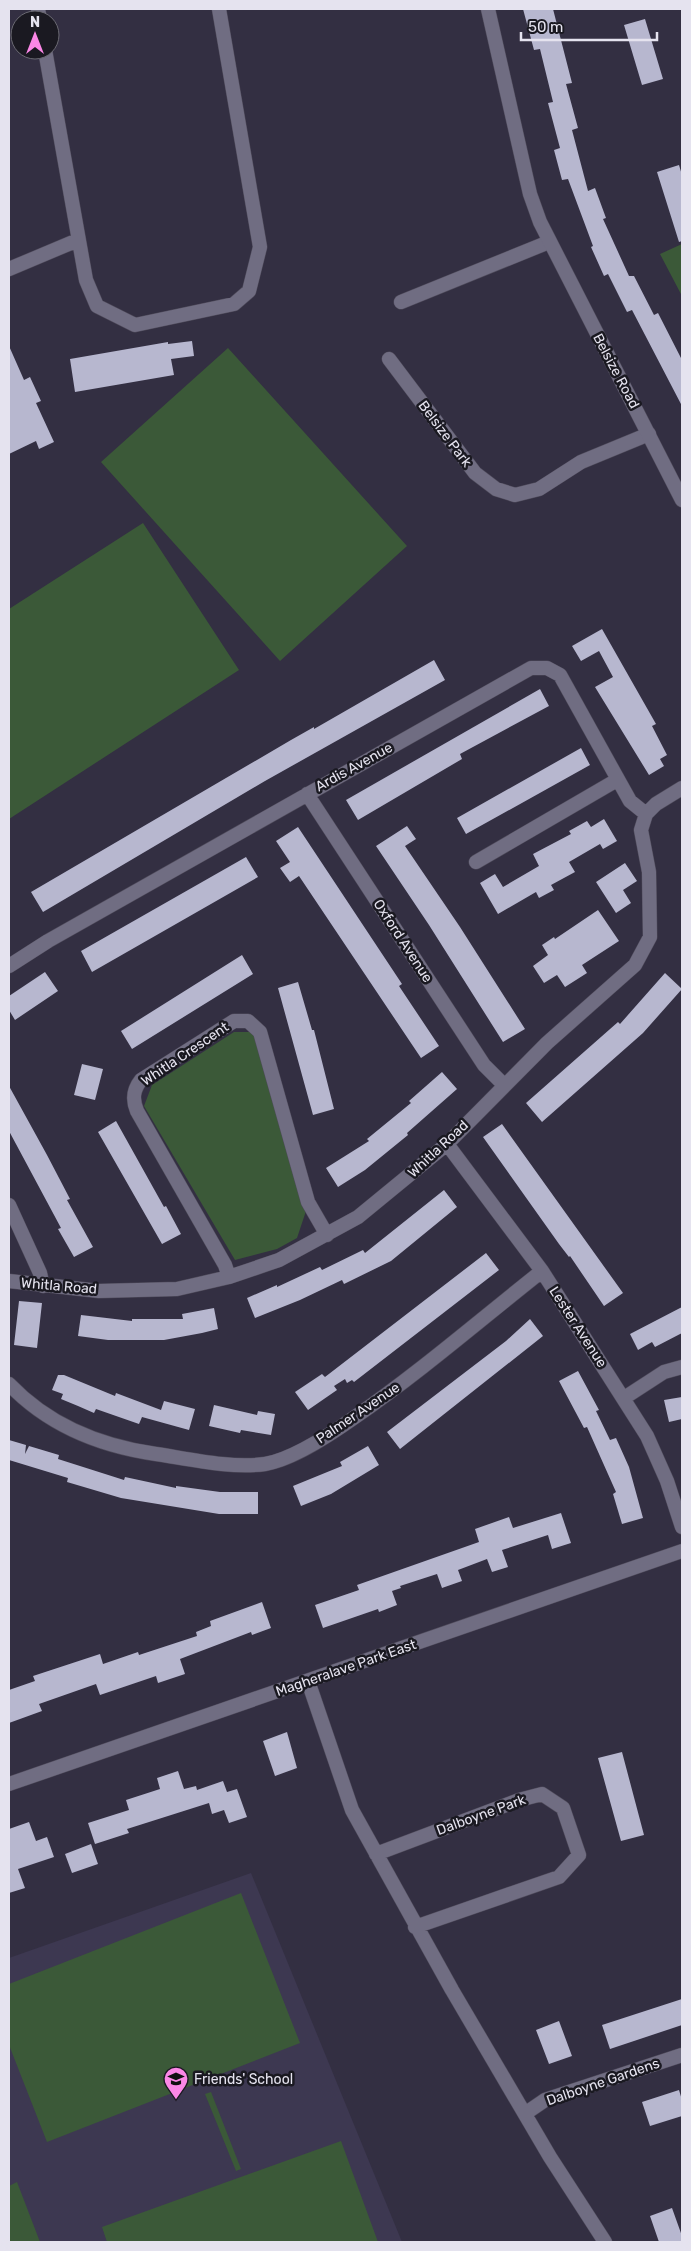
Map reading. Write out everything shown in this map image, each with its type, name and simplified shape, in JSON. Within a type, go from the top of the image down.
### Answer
[{"type":"street","points":[[47,60],[86,280],[97,306],[135,325],[234,304],[249,291],[260,248],[219,9]]},
{"type":"street","name":"Belsize Road","points":[[488,9],[530,194],[549,242],[682,500]]},
{"type":"street","points":[[9,269],[78,240]]},
{"type":"street","points":[[401,302],[549,242]]},
{"type":"street","name":"Belsize Park","points":[[389,359],[475,473],[496,488],[515,495],[539,490],[581,462],[649,434]]},
{"type":"street","name":"Ardis Avenue","points":[[9,966],[48,941],[531,668],[547,668],[560,675],[617,780],[630,801],[646,814]]},
{"type":"street","points":[[476,862],[617,780]]},
{"type":"street","points":[[646,814],[656,804],[682,788]]},
{"type":"street","name":"Oxford Avenue","points":[[307,794],[484,1065],[504,1085]]},
{"type":"street","name":"Whitla Road","points":[[9,1281],[43,1286],[99,1290],[177,1289],[229,1276],[279,1260],[358,1218],[447,1144],[504,1085],[635,964],[650,937],[649,872],[641,830],[646,814]]},
{"type":"street","name":"Whitla Crescent","points":[[229,1276],[225,1265],[137,1111],[133,1098],[134,1092],[141,1080],[234,1021],[248,1022],[260,1032],[308,1202],[327,1234]]},
{"type":"street","name":"Lester Avenue","points":[[447,1144],[542,1271],[624,1398],[647,1436],[667,1481],[682,1527]]},
{"type":"street","points":[[9,1205],[40,1273],[43,1286]]},
{"type":"street","name":"Palmer Avenue","points":[[9,1384],[50,1418],[71,1430],[115,1447],[242,1465],[265,1464],[324,1438],[393,1391],[542,1271]]},
{"type":"street","points":[[624,1398],[664,1372],[682,1367]]},
{"type":"street","name":"Magheralave Park East","points":[[9,1784],[682,1550]]},
{"type":"street","points":[[308,1681],[352,1810],[415,1927],[526,2113],[550,2157],[605,2242]]},
{"type":"street","name":"Dalboyne Park","points":[[376,1854],[519,1800],[542,1794],[563,1808],[579,1855],[559,1877],[415,1927]]},
{"type":"street","name":"Dalboyne Gardens","points":[[526,2113],[545,2100],[682,2055]]},
{"type":"shaded area","name":"Friends' School","points":[[251,1873],[402,2242],[9,2242],[9,1958]]},
{"type":"green space","points":[[682,244],[682,296],[660,254]]},
{"type":"green space","points":[[228,348],[407,546],[280,661],[101,462]]},
{"type":"green space","points":[[143,523],[239,670],[9,819],[9,609]]},
{"type":"green space","points":[[234,1032],[251,1032],[258,1041],[306,1211],[297,1238],[277,1249],[235,1260],[144,1106],[152,1085]]},
{"type":"green space","points":[[241,1893],[300,2043],[47,2142],[9,2045],[9,1984]]},
{"type":"green space","points":[[211,2092],[241,2169],[236,2171],[205,2094]]},
{"type":"green space","points":[[341,2141],[378,2242],[107,2242],[102,2227]]},
{"type":"green space","points":[[17,2182],[40,2242],[9,2242],[9,2186]]},
{"type":"building","points":[[523,9],[553,9],[572,83],[566,84],[578,128],[572,130],[588,191],[595,188],[606,218],[603,219],[629,276],[634,276],[654,315],[658,313],[682,360],[682,406],[632,310],[627,312],[608,274],[604,276],[591,247],[593,246],[568,179],[562,180],[554,150],[560,148],[548,103],[553,102],[540,49],[534,50]]},
{"type":"building","points":[[645,19],[663,79],[642,85],[624,25]]},
{"type":"building","points":[[679,165],[682,175],[682,241],[679,242],[657,172]]},
{"type":"building","points":[[192,341],[194,356],[171,359],[174,375],[75,392],[70,359],[168,342],[168,344]]},
{"type":"building","points":[[9,346],[24,380],[30,377],[41,401],[36,403],[54,442],[39,449],[36,441],[9,454]]},
{"type":"building","points":[[602,629],[656,724],[652,726],[667,755],[660,759],[664,766],[649,775],[595,687],[613,677],[599,651],[581,661],[572,646]]},
{"type":"building","points":[[434,660],[445,680],[265,781],[43,912],[31,892],[291,740],[314,727],[314,729]]},
{"type":"building","points":[[540,689],[549,706],[460,754],[462,759],[358,820],[346,800]]},
{"type":"building","points":[[581,748],[590,765],[466,834],[457,818]]},
{"type":"building","points":[[604,819],[617,841],[603,849],[600,844],[569,862],[575,872],[551,885],[554,890],[539,898],[536,892],[498,914],[480,883],[495,874],[503,887],[539,866],[533,854],[571,834],[569,831],[587,821],[591,827]]},
{"type":"building","points":[[407,826],[416,839],[405,846],[460,927],[525,1029],[503,1042],[429,925],[376,846]]},
{"type":"building","points":[[298,827],[402,984],[399,986],[439,1046],[421,1058],[299,876],[290,882],[280,868],[290,862],[276,841]]},
{"type":"building","points":[[246,857],[258,877],[92,972],[81,951]]},
{"type":"building","points":[[625,863],[637,881],[623,890],[631,903],[616,913],[596,882]]},
{"type":"building","points":[[598,910],[619,941],[582,965],[587,973],[565,987],[557,975],[544,983],[533,966],[548,955],[542,945],[554,937],[555,939]]},
{"type":"building","points":[[242,955],[253,974],[132,1049],[121,1031]]},
{"type":"building","points":[[45,972],[58,991],[15,1020],[9,1010],[9,996]]},
{"type":"building","points":[[665,973],[682,989],[643,1033],[542,1122],[526,1103],[618,1022],[620,1024]]},
{"type":"building","points":[[298,982],[312,1030],[314,1030],[334,1109],[313,1115],[278,988]]},
{"type":"building","points":[[82,1064],[103,1069],[95,1100],[74,1095]]},
{"type":"building","points":[[442,1072],[457,1089],[407,1133],[408,1135],[365,1170],[338,1187],[326,1168],[369,1141],[367,1139],[411,1103],[409,1101]]},
{"type":"building","points":[[9,1086],[70,1199],[67,1200],[93,1247],[74,1257],[58,1229],[61,1228],[9,1131]]},
{"type":"building","points":[[116,1121],[181,1234],[162,1244],[98,1132]]},
{"type":"building","points":[[502,1124],[623,1293],[604,1306],[483,1137]]},
{"type":"building","points":[[444,1190],[457,1207],[391,1261],[344,1284],[342,1280],[300,1300],[255,1318],[247,1298],[277,1285],[277,1287],[320,1267],[322,1270],[363,1250],[365,1253]]},
{"type":"building","points":[[486,1253],[499,1270],[354,1382],[352,1380],[347,1383],[345,1379],[334,1386],[337,1390],[308,1410],[295,1392],[322,1374],[325,1377]]},
{"type":"building","points":[[19,1301],[42,1303],[37,1348],[14,1345]]},
{"type":"building","points":[[682,1307],[682,1333],[655,1347],[652,1342],[638,1350],[630,1334]]},
{"type":"building","points":[[214,1308],[218,1329],[202,1333],[164,1340],[108,1340],[78,1336],[81,1315],[132,1321],[132,1319],[183,1319],[182,1314]]},
{"type":"building","points":[[530,1319],[543,1336],[400,1449],[387,1432],[506,1341]]},
{"type":"building","points":[[578,1371],[599,1410],[596,1411],[610,1440],[616,1438],[629,1467],[643,1518],[622,1524],[613,1494],[616,1492],[587,1427],[584,1428],[559,1381]]},
{"type":"building","points":[[58,1375],[64,1375],[115,1396],[116,1393],[161,1410],[164,1401],[195,1409],[189,1430],[142,1417],[139,1424],[96,1409],[94,1413],[61,1399],[63,1394],[52,1390]]},
{"type":"building","points":[[682,1397],[682,1419],[669,1422],[664,1400]]},
{"type":"building","points":[[214,1405],[257,1415],[258,1411],[275,1414],[271,1435],[241,1430],[240,1433],[209,1426]]},
{"type":"building","points":[[9,1440],[26,1445],[25,1454],[29,1446],[59,1455],[58,1459],[124,1480],[125,1477],[176,1488],[176,1486],[220,1492],[258,1492],[258,1514],[219,1514],[121,1498],[67,1482],[68,1478],[9,1460]]},
{"type":"building","points":[[368,1446],[379,1465],[331,1494],[301,1506],[293,1486],[342,1466],[340,1462]]},
{"type":"building","points":[[561,1513],[571,1543],[552,1549],[548,1535],[502,1550],[508,1567],[492,1572],[487,1559],[458,1570],[462,1581],[442,1588],[437,1574],[400,1586],[401,1588],[392,1591],[397,1605],[379,1612],[378,1609],[323,1628],[315,1605],[359,1590],[357,1585],[479,1542],[475,1529],[509,1517],[513,1528]]},
{"type":"building","points":[[262,1602],[271,1628],[252,1635],[251,1632],[180,1659],[185,1674],[158,1683],[156,1676],[100,1695],[96,1684],[39,1704],[42,1711],[9,1723],[9,1690],[35,1681],[33,1676],[100,1654],[103,1664],[138,1652],[139,1655],[197,1636],[196,1632],[211,1626],[210,1621]]},
{"type":"building","points":[[287,1732],[297,1768],[275,1776],[263,1741]]},
{"type":"building","points":[[622,1752],[644,1835],[621,1841],[598,1758]]},
{"type":"building","points":[[178,1771],[184,1789],[196,1786],[197,1790],[223,1781],[227,1792],[237,1789],[247,1817],[229,1823],[224,1810],[212,1814],[209,1803],[127,1829],[129,1833],[95,1844],[88,1823],[129,1810],[126,1800],[160,1789],[157,1778]]},
{"type":"building","points":[[29,1822],[36,1841],[47,1837],[54,1857],[18,1869],[25,1888],[9,1893],[9,1829]]},
{"type":"building","points":[[91,1844],[98,1864],[72,1873],[65,1854]]},
{"type":"building","points":[[682,1999],[682,2025],[610,2049],[602,2025]]},
{"type":"building","points":[[559,2021],[572,2056],[549,2064],[536,2030]]},
{"type":"building","points":[[679,2090],[682,2100],[682,2116],[650,2126],[642,2102]]},
{"type":"building","points":[[672,2208],[682,2236],[682,2242],[659,2242],[650,2216]]},
{"type":"place","name":"Friends' School","points":[[176,2100]]}]
